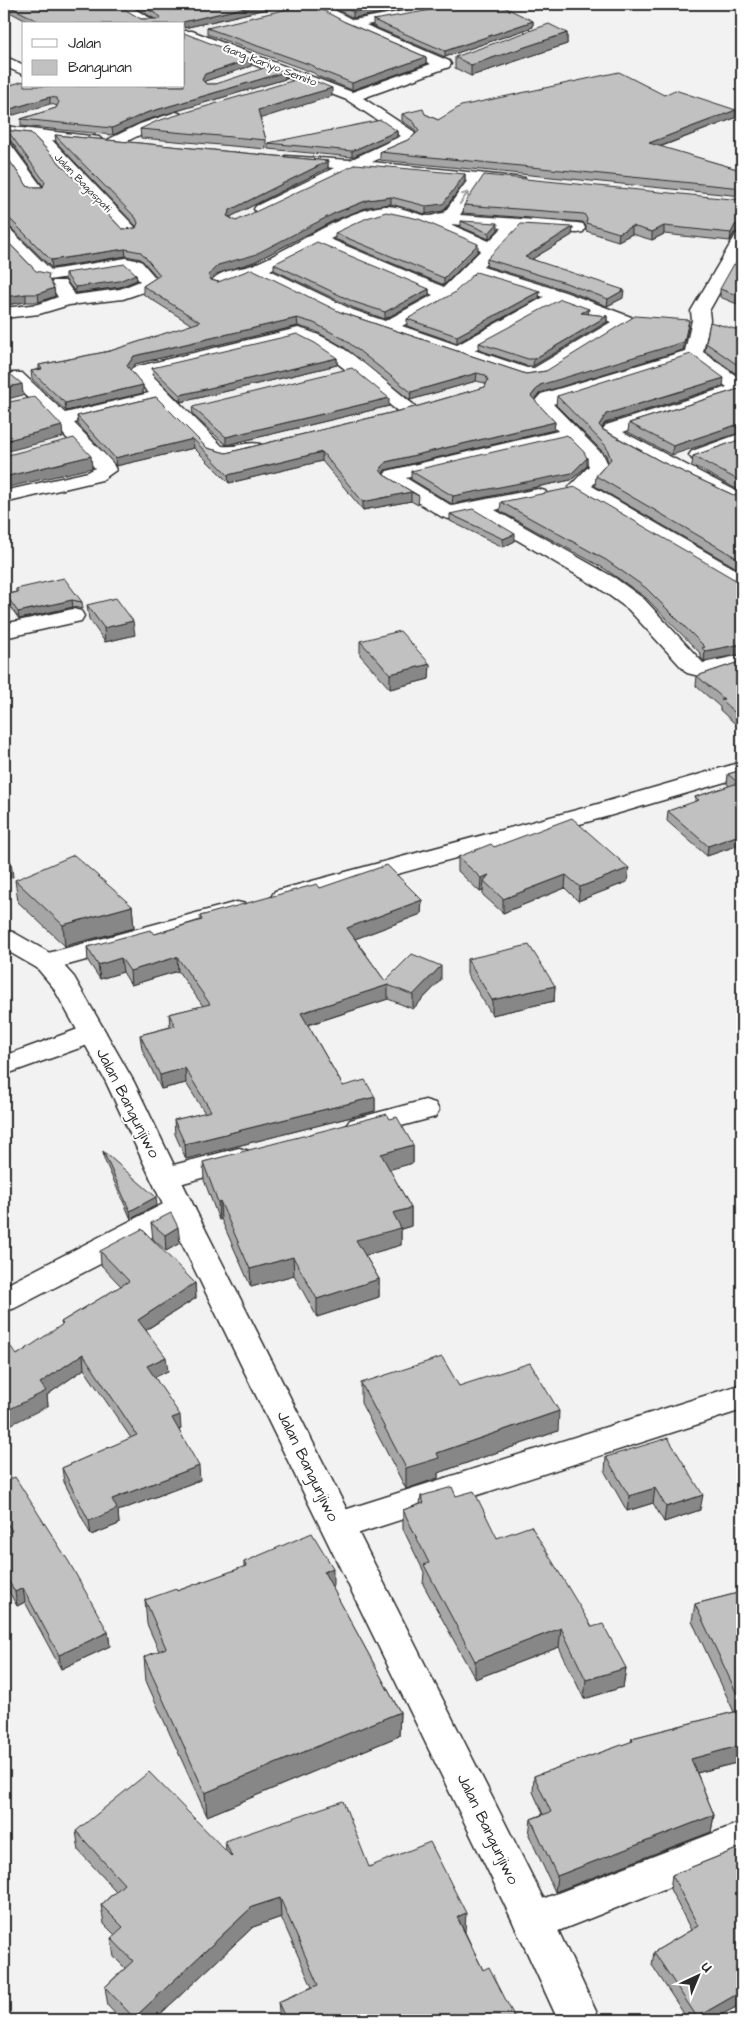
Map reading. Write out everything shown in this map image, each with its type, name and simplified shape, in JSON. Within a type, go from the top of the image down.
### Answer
[{"type":"street","points":[[117,4],[149,22]]},
{"type":"street","points":[[309,4],[351,24],[449,62],[352,97]]},
{"type":"street","points":[[351,24],[466,4]]},
{"type":"street","points":[[185,34],[206,29]]},
{"type":"street","name":"Gang Kariyo Semito","points":[[185,34],[309,78],[352,97],[408,134],[409,138],[352,165]]},
{"type":"street","points":[[4,60],[22,79]]},
{"type":"street","points":[[246,74],[273,65]]},
{"type":"street","points":[[280,87],[309,78]]},
{"type":"street","points":[[114,142],[145,127],[188,114]]},
{"type":"street","points":[[4,125],[27,117]]},
{"type":"street","points":[[4,131],[143,144]]},
{"type":"street","name":"Jalan Bagaspati","points":[[38,135],[129,230]]},
{"type":"street","points":[[4,145],[36,190]]},
{"type":"street","points":[[277,158],[531,182]]},
{"type":"street","points":[[246,218],[352,165]]},
{"type":"street","points":[[449,218],[478,177]]},
{"type":"street","points":[[480,221],[502,180]]},
{"type":"street","points":[[219,283],[242,271],[256,270],[380,212],[414,217],[578,228]]},
{"type":"street","points":[[414,217],[491,248]]},
{"type":"street","points":[[386,328],[447,294],[515,224]]},
{"type":"street","points":[[4,233],[44,273],[49,275],[66,294],[67,300]]},
{"type":"street","points":[[572,432],[392,477],[449,513],[579,487],[599,467],[594,456],[572,432],[542,404],[544,401],[693,354],[709,323],[700,311],[742,238]]},
{"type":"street","points":[[318,240],[447,294]]},
{"type":"street","points":[[4,313],[53,306],[67,300],[110,296],[149,283],[132,264],[117,263],[49,275]]},
{"type":"street","points":[[256,270],[347,314],[533,375],[625,321],[558,296],[471,269]]},
{"type":"street","points":[[725,269],[742,277]]},
{"type":"street","points":[[459,351],[558,296]]},
{"type":"street","points":[[268,444],[230,453],[220,452],[138,372],[292,333],[304,334],[313,338],[356,368],[406,409]]},
{"type":"street","points":[[693,354],[741,389]]},
{"type":"street","points":[[337,373],[356,368]]},
{"type":"street","points":[[4,497],[95,476],[106,470],[105,466],[61,420],[32,401],[16,377]]},
{"type":"street","points":[[741,389],[611,431],[610,433],[742,502]]},
{"type":"street","points":[[61,420],[162,396]]},
{"type":"street","points":[[176,411],[195,406]]},
{"type":"street","points":[[62,445],[81,440]]},
{"type":"street","points":[[669,465],[741,441]]},
{"type":"street","points":[[579,487],[742,582]]},
{"type":"street","points":[[477,508],[607,583],[628,599],[695,668],[707,671],[742,662]]},
{"type":"street","points":[[4,631],[73,616]]},
{"type":"street","points":[[46,962],[600,811],[742,769]]},
{"type":"street","name":"Jalan Bangunjiwo","points":[[4,938],[46,962],[64,983],[120,1082],[180,1209],[533,1922],[579,2020]]},
{"type":"street","points":[[4,1066],[92,1034]]},
{"type":"street","points":[[339,1132],[425,1110]]},
{"type":"street","points":[[165,1177],[262,1152]]},
{"type":"street","points":[[4,1300],[180,1209]]},
{"type":"street","points":[[338,1526],[742,1397]]},
{"type":"street","points":[[533,1922],[742,1840]]},
{"type":"building","points":[[5,4],[116,4],[141,19],[160,19],[161,17],[139,4],[260,4],[183,22],[40,22]]},
{"type":"building","points":[[309,4],[345,22],[426,57],[352,83],[317,69],[314,66],[207,28]]},
{"type":"building","points":[[339,4],[398,4],[353,12]]},
{"type":"building","points":[[466,4],[498,4],[533,21],[445,51],[373,20]]},
{"type":"building","points":[[549,24],[567,33],[471,65],[455,57]]},
{"type":"building","points":[[185,33],[251,59],[205,74],[202,80],[206,84],[216,84],[270,66],[285,72],[146,113],[112,128],[21,119],[56,108],[59,102],[56,98],[50,97],[4,111],[4,87],[22,82],[22,88],[185,88]]},
{"type":"building","points":[[619,72],[664,95],[675,90],[736,110],[649,143],[737,169],[742,166],[742,188],[380,152],[410,139],[419,131],[414,122],[402,114],[423,109],[425,114],[438,120],[461,106]]},
{"type":"building","points":[[305,77],[332,88],[258,110],[266,140],[140,129],[157,121]]},
{"type":"building","points":[[381,120],[397,131],[352,151],[268,143]]},
{"type":"building","points":[[4,130],[31,133],[122,229],[136,228],[138,223],[136,218],[55,135],[328,161],[230,210],[227,216],[236,221],[356,164],[465,174],[443,204],[426,206],[391,197],[368,200],[335,213],[254,255],[218,265],[208,275],[211,280],[218,282],[252,269],[340,312],[526,374],[546,371],[635,316],[689,320],[684,342],[540,385],[531,396],[555,422],[386,462],[380,470],[384,475],[419,496],[411,492],[363,502],[322,452],[228,475],[193,439],[115,458],[77,416],[156,397],[207,448],[226,453],[415,407],[485,387],[488,380],[485,375],[477,373],[411,392],[344,339],[314,323],[297,318],[134,356],[127,366],[143,385],[65,403],[31,371],[42,369],[39,365],[110,351],[200,322],[143,286],[160,275],[141,252],[125,249],[51,260],[11,220],[4,219],[4,153],[28,187],[43,187],[45,182],[10,134],[4,132]]},
{"type":"building","points":[[484,175],[742,200],[742,223],[735,225],[731,233],[664,226],[652,232],[632,226],[619,233],[586,223],[587,219],[584,214],[464,205]]},
{"type":"building","points":[[386,212],[419,219],[478,244],[444,278],[335,233],[367,218]]},
{"type":"building","points":[[461,221],[498,223],[489,233]]},
{"type":"building","points":[[521,224],[573,227],[525,257],[624,290],[608,299],[566,283],[487,259]]},
{"type":"building","points":[[4,238],[36,271],[49,274],[48,278],[54,288],[38,294],[4,297]]},
{"type":"building","points":[[317,242],[429,289],[385,312],[354,302],[274,264]]},
{"type":"building","points":[[125,264],[136,274],[119,281],[75,287],[65,273]]},
{"type":"building","points":[[734,264],[742,268],[742,297],[720,289]]},
{"type":"building","points":[[476,272],[540,291],[457,336],[407,319],[454,293]]},
{"type":"building","points":[[561,299],[589,309],[581,313],[607,316],[534,359],[528,359],[479,343]]},
{"type":"building","points":[[710,322],[742,331],[742,368],[706,343]]},
{"type":"building","points":[[297,334],[315,343],[337,358],[180,395],[152,368]]},
{"type":"building","points":[[691,354],[724,378],[606,414],[599,425],[603,430],[662,462],[742,499],[742,561],[596,476],[611,459],[606,446],[557,396]]},
{"type":"building","points":[[352,368],[389,398],[226,437],[192,407]]},
{"type":"building","points":[[9,373],[22,384],[4,388],[4,374]]},
{"type":"building","points":[[742,388],[742,423],[673,446],[629,423]]},
{"type":"building","points":[[35,397],[62,426],[4,441],[4,403]]},
{"type":"building","points":[[567,435],[584,452],[587,458],[572,473],[453,496],[411,471]]},
{"type":"building","points":[[74,438],[91,456],[4,477],[4,456]]},
{"type":"building","points":[[742,439],[742,482],[693,456]]},
{"type":"building","points":[[576,487],[734,579],[742,580],[742,644],[705,651],[702,648],[705,647],[646,588],[606,560],[501,502]]},
{"type":"building","points":[[473,509],[515,534],[503,539],[450,514]]},
{"type":"building","points":[[64,578],[82,602],[72,600],[18,612],[6,595],[18,592],[16,589]]},
{"type":"building","points":[[116,598],[133,621],[104,628],[87,605]]},
{"type":"building","points":[[400,631],[430,664],[390,674],[360,641]]},
{"type":"building","points":[[742,661],[742,719],[721,700],[724,699],[697,676]]},
{"type":"building","points":[[742,770],[742,834],[708,846],[668,811],[699,800],[695,797],[738,783],[728,774]]},
{"type":"building","points":[[572,818],[629,868],[580,887],[566,875],[503,899],[484,881],[489,875],[481,878],[458,857],[491,844],[494,847]]},
{"type":"building","points":[[4,850],[11,862],[4,864]]},
{"type":"building","points":[[74,855],[132,906],[63,925],[15,880]]},
{"type":"building","points":[[387,865],[422,900],[347,928],[385,981],[412,954],[441,966],[413,995],[388,985],[301,1013],[343,1086],[365,1080],[375,1097],[185,1144],[174,1120],[211,1111],[185,1068],[160,1075],[140,1035],[175,1026],[169,1014],[210,1004],[177,957],[130,971],[121,958],[98,965],[87,947],[150,930],[155,934],[202,920],[200,916],[317,884],[320,888]]},
{"type":"building","points":[[529,945],[555,986],[492,1000],[467,959]]},
{"type":"building","points":[[387,1114],[390,1119],[397,1117],[413,1145],[381,1154],[411,1208],[393,1213],[401,1228],[356,1240],[379,1279],[317,1299],[293,1257],[250,1269],[220,1201],[218,1202],[203,1162]]},
{"type":"building","points":[[103,1151],[156,1197],[130,1211]]},
{"type":"building","points":[[171,1213],[178,1227],[165,1235],[151,1223]]},
{"type":"building","points":[[142,1229],[195,1283],[138,1320],[166,1357],[147,1366],[180,1415],[172,1418],[199,1466],[112,1499],[117,1509],[89,1521],[62,1468],[137,1435],[83,1354],[40,1383],[46,1391],[4,1412],[4,1338],[17,1355],[63,1324],[61,1322],[129,1281],[100,1251]]},
{"type":"building","points":[[442,1357],[459,1386],[530,1363],[559,1411],[437,1453],[439,1458],[406,1468],[361,1383]]},
{"type":"building","points":[[668,1438],[703,1495],[666,1507],[655,1488],[629,1496],[606,1457]]},
{"type":"building","points":[[15,1477],[69,1562],[108,1632],[59,1655],[23,1588],[15,1592],[4,1573],[4,1535],[12,1531],[4,1518],[4,1482]]},
{"type":"building","points":[[452,1487],[456,1496],[474,1491],[497,1538],[531,1526],[592,1627],[603,1624],[626,1668],[586,1680],[561,1628],[475,1661],[424,1565],[429,1563],[403,1510],[424,1503],[421,1496]]},
{"type":"building","points":[[312,1533],[333,1568],[324,1572],[400,1712],[205,1793],[144,1657],[166,1648],[145,1600],[176,1589],[177,1591],[246,1566],[244,1562]]},
{"type":"building","points":[[742,1592],[742,1705],[695,1604]]},
{"type":"building","points":[[742,1710],[742,1745],[691,1759],[714,1815],[557,1876],[531,1819],[551,1812],[534,1776],[633,1741],[632,1738]]},
{"type":"building","points":[[149,1772],[232,1857],[225,1841],[343,1801],[369,1867],[430,1842],[466,1913],[457,1917],[483,1970],[489,1967],[516,2020],[286,2020],[278,2002],[318,1985],[280,1898],[252,1907],[134,2018],[105,1987],[133,1961],[111,1938],[123,1927],[101,1905],[124,1884],[76,1831]]},
{"type":"building","points":[[742,1847],[742,1998],[739,1993],[697,2017],[654,1952],[698,1926],[672,1875]]}]
